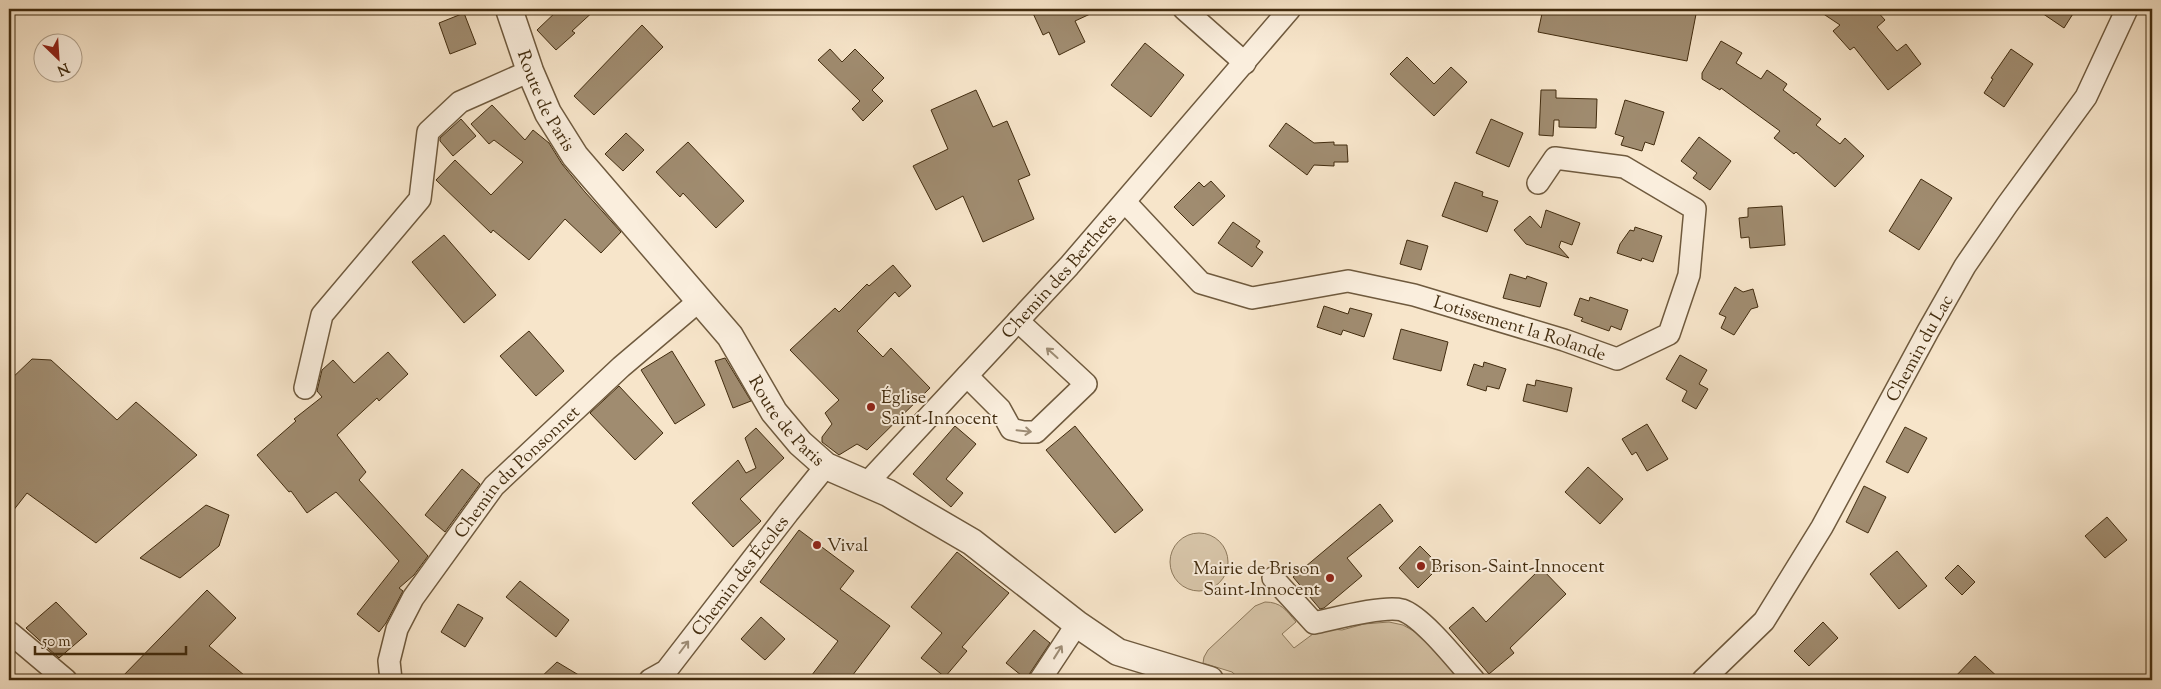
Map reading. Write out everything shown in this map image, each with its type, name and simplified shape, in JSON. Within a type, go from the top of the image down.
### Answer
[{"type":"street","name":"Route de Paris","points":[[509,9],[530,71],[548,113],[575,156],[730,336],[774,412],[800,443],[826,466],[868,482],[972,542],[1077,624],[1118,652],[1210,680]]},
{"type":"street","points":[[1184,9],[1245,63]]},
{"type":"street","name":"Chemin des Berthets","points":[[868,482],[1018,321],[1125,202],[1290,9]]},
{"type":"street","name":"Chemin du Lac","points":[[1703,680],[1764,621],[1822,527],[1928,330],[1966,266],[2007,205],[2086,97],[2127,9]]},
{"type":"street","points":[[305,388],[322,316],[420,199],[428,132],[460,102],[530,71]]},
{"type":"street","name":"Lotissement la Rolande","points":[[1125,202],[1201,283],[1252,298],[1348,281],[1414,295],[1617,358],[1669,334],[1690,275],[1695,209],[1624,167],[1555,158],[1538,183]]},
{"type":"street","name":"Chemin du Ponsonnet","points":[[391,680],[389,661],[397,629],[413,598],[494,486],[621,367],[700,300]]},
{"type":"street","points":[[967,376],[1000,409],[1011,428],[1023,432],[1036,432],[1086,384],[1018,321]]},
{"type":"street","name":"Chemin des Écoles","points":[[650,680],[666,671],[826,466]]},
{"type":"street","points":[[1272,578],[1314,623],[1374,610],[1402,610],[1426,627],[1474,680]]},
{"type":"street","points":[[1040,680],[1077,624]]},
{"type":"street","points":[[9,632],[66,680]]},
{"type":"shaded area","points":[[1199,533],[1210,535],[1223,546],[1228,562],[1226,573],[1215,586],[1199,591],[1188,589],[1175,578],[1170,562],[1172,551],[1183,538]]},
{"type":"shaded area","points":[[1265,602],[1279,605],[1296,622],[1282,634],[1294,648],[1321,628],[1342,630],[1364,624],[1389,622],[1403,625],[1419,634],[1460,680],[1241,680],[1232,672],[1203,663],[1208,650],[1255,606]]},
{"type":"building","points":[[559,9],[596,9],[572,31],[575,33],[556,50],[537,30]]},
{"type":"building","points":[[1031,9],[1101,9],[1075,21],[1085,42],[1059,55],[1049,32],[1043,35]]},
{"type":"building","points":[[1543,9],[1697,9],[1687,61],[1538,32]]},
{"type":"building","points":[[1816,9],[1875,9],[1885,20],[1877,27],[1897,51],[1906,44],[1921,64],[1888,90],[1854,47],[1850,50],[1833,31],[1840,25]]},
{"type":"building","points":[[2036,9],[2076,9],[2064,28]]},
{"type":"building","points":[[464,13],[476,44],[450,54],[439,23]]},
{"type":"building","points":[[642,25],[663,47],[594,115],[574,96]]},
{"type":"building","points":[[1721,41],[1742,53],[1736,63],[1761,79],[1767,70],[1787,84],[1783,90],[1821,119],[1816,125],[1840,144],[1845,138],[1864,156],[1835,187],[1796,152],[1794,154],[1774,138],[1780,131],[1721,88],[1720,90],[1702,79],[1702,73]]},
{"type":"building","points":[[1145,43],[1184,75],[1151,117],[1111,85]]},
{"type":"building","points":[[830,49],[842,62],[855,49],[884,78],[872,90],[883,101],[863,121],[852,109],[860,101],[818,60]]},
{"type":"building","points":[[2011,49],[2033,64],[2004,107],[1984,93],[1993,79],[1991,78]]},
{"type":"building","points":[[1407,57],[1434,84],[1451,67],[1467,82],[1434,116],[1390,74]]},
{"type":"building","points":[[976,90],[993,127],[1007,121],[1030,175],[1018,180],[1034,219],[983,242],[963,196],[936,210],[913,166],[948,149],[931,110]]},
{"type":"building","points":[[1541,90],[1556,90],[1556,98],[1597,99],[1596,128],[1559,127],[1559,120],[1554,120],[1553,136],[1539,135]]},
{"type":"building","points":[[1625,100],[1664,112],[1654,145],[1645,142],[1642,151],[1621,145],[1624,137],[1615,134]]},
{"type":"building","points":[[492,105],[525,140],[533,130],[549,143],[562,164],[621,232],[601,253],[565,219],[529,260],[493,230],[491,233],[436,180],[455,160],[491,195],[523,162],[494,140],[489,144],[471,124]]},
{"type":"building","points":[[461,119],[476,136],[453,156],[440,141],[440,138]]},
{"type":"building","points":[[1491,119],[1523,133],[1509,167],[1476,153]]},
{"type":"building","points":[[1286,123],[1314,143],[1334,142],[1334,145],[1347,145],[1348,162],[1334,162],[1334,166],[1314,165],[1307,175],[1269,146]]},
{"type":"building","points":[[626,133],[644,150],[623,171],[605,154]]},
{"type":"building","points":[[1699,137],[1731,161],[1710,190],[1693,178],[1697,173],[1681,161]]},
{"type":"building","points":[[688,142],[744,201],[716,228],[683,193],[680,197],[656,172]]},
{"type":"building","points":[[1921,179],[1952,198],[1919,250],[1889,231]]},
{"type":"building","points":[[1211,181],[1225,196],[1193,226],[1174,207],[1199,182],[1204,187]]},
{"type":"building","points":[[1455,182],[1483,192],[1482,196],[1498,201],[1487,232],[1442,216]]},
{"type":"building","points":[[1782,206],[1785,245],[1750,248],[1749,237],[1741,238],[1739,218],[1748,217],[1748,208]]},
{"type":"building","points":[[1546,210],[1580,223],[1572,245],[1561,241],[1559,247],[1569,258],[1526,244],[1514,230],[1530,216],[1541,228]]},
{"type":"building","points":[[1233,222],[1260,241],[1256,247],[1263,252],[1252,267],[1218,243]]},
{"type":"building","points":[[1635,227],[1662,236],[1653,262],[1642,258],[1641,261],[1617,253],[1620,244],[1630,230],[1634,231]]},
{"type":"building","points":[[444,235],[496,295],[464,323],[412,262]]},
{"type":"building","points":[[1407,240],[1428,246],[1421,270],[1400,264]]},
{"type":"building","points":[[893,265],[911,286],[899,297],[895,292],[857,331],[883,357],[891,348],[930,388],[867,450],[857,444],[839,455],[822,442],[822,437],[832,424],[825,413],[839,400],[790,350],[835,308],[839,312],[867,284],[869,286]]},
{"type":"building","points":[[1510,274],[1526,279],[1527,276],[1547,283],[1540,307],[1503,298]]},
{"type":"building","points":[[1735,287],[1743,292],[1753,289],[1758,307],[1751,309],[1734,335],[1721,328],[1726,317],[1719,314]]},
{"type":"building","points":[[1590,297],[1628,310],[1621,330],[1611,326],[1609,331],[1581,321],[1583,318],[1574,315],[1580,298],[1589,301]]},
{"type":"building","points":[[1324,306],[1348,314],[1350,308],[1372,314],[1364,337],[1343,330],[1341,335],[1317,327]]},
{"type":"building","points":[[1401,329],[1448,342],[1441,371],[1393,359]]},
{"type":"building","points":[[529,331],[564,371],[536,396],[500,356]]},
{"type":"building","points":[[672,351],[705,405],[675,424],[641,370]]},
{"type":"building","points":[[388,352],[408,374],[379,401],[377,398],[337,435],[366,472],[359,480],[428,556],[414,575],[399,588],[403,591],[379,632],[357,614],[399,561],[336,492],[307,513],[291,491],[289,492],[257,455],[296,421],[294,419],[322,397],[317,391],[322,370],[333,360],[354,383]]},
{"type":"building","points":[[1680,355],[1707,370],[1699,384],[1708,389],[1696,409],[1682,401],[1687,391],[1666,379]]},
{"type":"building","points":[[725,358],[751,401],[733,408],[715,361]]},
{"type":"building","points":[[32,359],[51,360],[117,420],[136,402],[197,455],[96,543],[27,493],[9,516],[9,381]]},
{"type":"building","points":[[1484,362],[1506,369],[1499,389],[1487,386],[1486,391],[1467,385],[1474,364],[1483,367]]},
{"type":"building","points":[[1536,380],[1572,388],[1567,412],[1523,401],[1527,384],[1535,386]]},
{"type":"building","points":[[619,386],[663,433],[635,460],[590,413]]},
{"type":"building","points":[[1647,424],[1668,459],[1647,471],[1636,452],[1632,455],[1622,439]]},
{"type":"building","points":[[955,426],[976,444],[946,479],[963,493],[951,507],[913,474]]},
{"type":"building","points":[[1075,426],[1143,510],[1115,533],[1046,450]]},
{"type":"building","points":[[1905,427],[1927,438],[1908,473],[1886,462]]},
{"type":"building","points":[[756,428],[784,458],[740,499],[761,521],[733,547],[692,503],[738,460],[746,473],[756,468],[745,438]]},
{"type":"building","points":[[1588,467],[1623,499],[1600,524],[1565,492]]},
{"type":"building","points":[[462,469],[480,484],[445,532],[425,515]]},
{"type":"building","points":[[1864,486],[1886,497],[1868,533],[1846,522]]},
{"type":"building","points":[[1380,504],[1393,521],[1347,558],[1362,576],[1324,608],[1320,609],[1293,577]]},
{"type":"building","points":[[206,505],[229,515],[219,546],[180,578],[140,558]]},
{"type":"building","points":[[2107,517],[2127,540],[2105,558],[2085,536]]},
{"type":"building","points":[[799,530],[854,571],[840,589],[890,626],[849,680],[808,680],[838,641],[760,582]]},
{"type":"building","points":[[1420,546],[1440,566],[1418,588],[1399,568]]},
{"type":"building","points":[[1897,551],[1927,586],[1899,609],[1870,574]]},
{"type":"building","points":[[957,552],[1009,593],[962,647],[967,651],[945,677],[921,658],[942,633],[911,607]]},
{"type":"building","points":[[1958,565],[1975,582],[1962,595],[1945,578]]},
{"type":"building","points":[[1541,568],[1566,594],[1510,648],[1514,653],[1489,674],[1449,628],[1473,607],[1486,622]]},
{"type":"building","points":[[520,581],[569,620],[556,637],[506,597]]},
{"type":"building","points":[[207,590],[236,618],[209,646],[250,680],[119,680]]},
{"type":"building","points":[[56,602],[87,634],[59,658],[26,628]]},
{"type":"building","points":[[458,604],[483,618],[465,647],[441,632]]},
{"type":"building","points":[[761,617],[785,639],[765,660],[741,639]]},
{"type":"building","points":[[1823,622],[1838,638],[1809,666],[1794,651]]},
{"type":"building","points":[[1034,630],[1050,643],[1027,680],[1006,663]]},
{"type":"building","points":[[1975,656],[2001,680],[1952,680]]},
{"type":"building","points":[[557,662],[587,680],[538,680]]},
{"type":"place","name":"Église Saint-Innocent","points":[[871,407]]},
{"type":"place","name":"Vival","points":[[817,545]]},
{"type":"place","name":"Brison-Saint-Innocent","points":[[1421,566]]},
{"type":"place","name":"Mairie de Brison Saint-Innocent","points":[[1330,578]]}]
